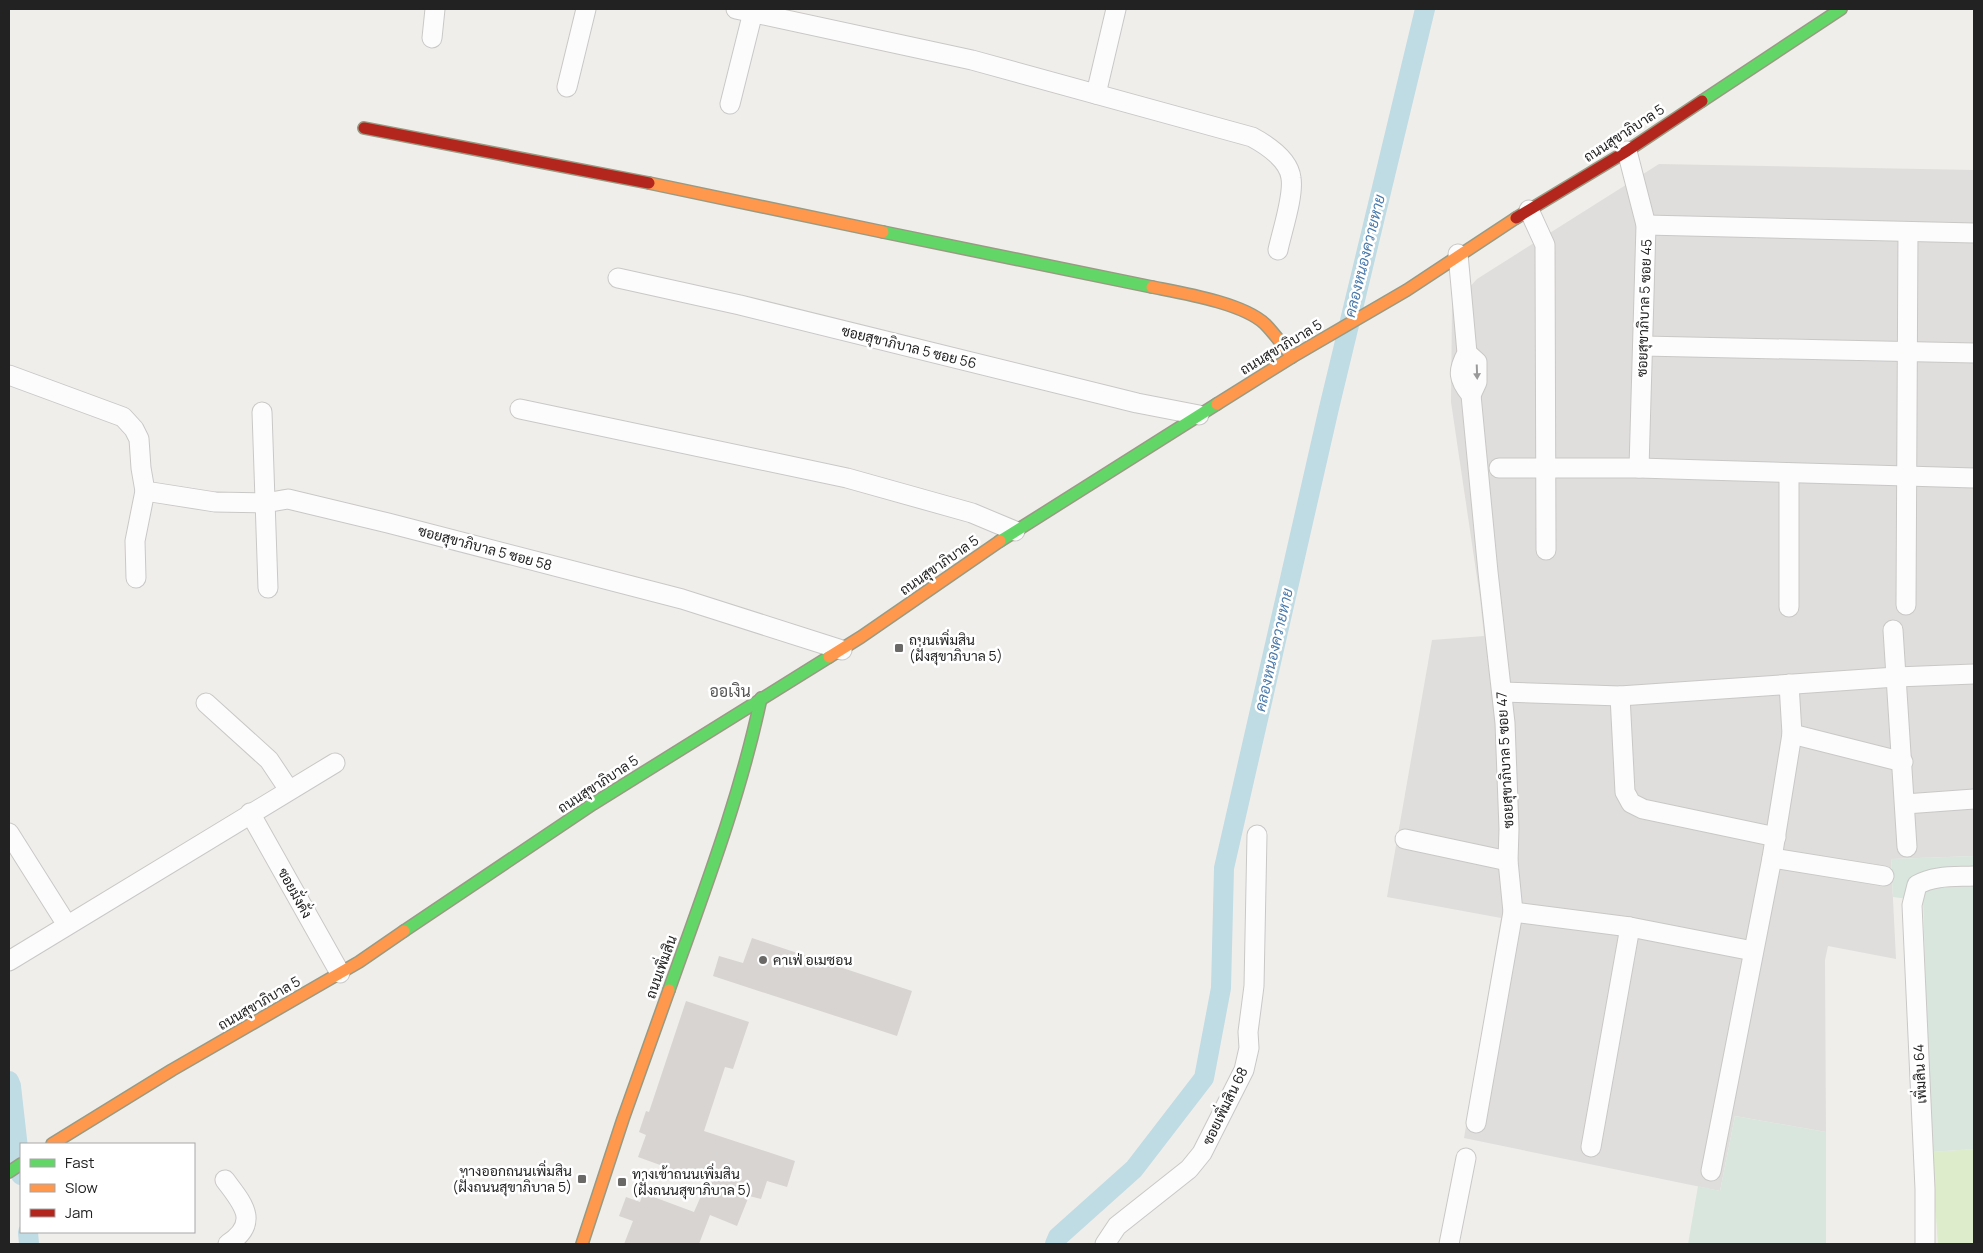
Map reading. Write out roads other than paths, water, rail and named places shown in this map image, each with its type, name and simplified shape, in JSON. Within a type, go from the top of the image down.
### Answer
[{"type":"main road","name":"ถนนสุขาภิบาล 5","points":[[55,1142],[172,1070],[340,973],[406,931],[593,804],[761,698],[842,650],[1016,531],[1292,357],[1406,290],[1458,254],[1528,210],[1627,151],[1841,9]]},
{"type":"main road","points":[[364,128],[638,181],[1209,299],[1242,311],[1264,323],[1292,357]]},
{"type":"main road","name":"ถนนเพิ่มสิน","points":[[582,1244],[623,1119],[715,859],[750,750],[761,698]]},
{"type":"main road","points":[[9,1172],[20,1165]]},
{"type":"street","points":[[432,38],[435,9]]},
{"type":"street","points":[[567,87],[586,9]]},
{"type":"street","points":[[1096,94],[1116,9]]},
{"type":"street","points":[[730,104],[745,10],[972,60],[1252,137],[1264,144],[1276,155],[1291,176],[1292,189],[1278,250]]},
{"type":"street","name":"ซอยสุขาภิบาล 5 ซอย 45","points":[[1627,151],[1646,225],[1640,468]]},
{"type":"street","points":[[1528,210],[1545,245],[1546,550]]},
{"type":"street","points":[[1646,225],[1974,233]]},
{"type":"street","points":[[1906,606],[1908,232]]},
{"type":"street","name":"ซอยสุขาภิบาล 5 ซอย 47","points":[[1458,254],[1467,353],[1460,364],[1461,382],[1471,395],[1505,724],[1509,828],[1508,861],[1512,912],[1476,1124]]},
{"type":"street","name":"ซอยสุขาภิบาล 5 ซอย 56","points":[[618,278],[740,305],[1138,403],[1199,415]]},
{"type":"street","points":[[1643,346],[1974,353]]},
{"type":"street","points":[[9,375],[123,417],[134,428],[139,439],[145,490],[135,541],[136,578]]},
{"type":"street","points":[[520,409],[847,478],[972,513],[1016,531]]},
{"type":"street","points":[[262,412],[268,588]]},
{"type":"street","points":[[1499,468],[1640,468],[1974,478]]},
{"type":"street","points":[[1789,473],[1789,607]]},
{"type":"street","name":"ซอยสุขาภิบาล 5 ซอย 58","points":[[145,490],[215,502],[265,503],[288,499],[682,599],[842,650]]},
{"type":"street","points":[[1893,630],[1907,847]]},
{"type":"street","points":[[1502,692],[1620,696],[1896,677],[1974,674]]},
{"type":"street","points":[[1711,1171],[1776,836],[1792,734],[1788,684]]},
{"type":"street","points":[[1620,696],[1625,792],[1631,803],[1643,808],[1776,836]]},
{"type":"street","points":[[206,703],[269,760],[289,790]]},
{"type":"street","points":[[1792,734],[1902,762]]},
{"type":"street","points":[[9,961],[335,763]]},
{"type":"street","points":[[1905,804],[1974,799]]},
{"type":"street","name":"ซอยมั่งคั่ง","points":[[250,813],[340,973]]},
{"type":"street","points":[[9,833],[67,925]]},
{"type":"street","name":"ซอยเพิ่มสิน 68","points":[[1105,1244],[1117,1226],[1189,1169],[1198,1159],[1244,1070],[1249,1048],[1248,1032],[1254,986],[1256,835]]},
{"type":"street","points":[[1405,838],[1508,861]]},
{"type":"street","points":[[1772,858],[1884,876]]},
{"type":"street","name":"เพิ่มสิน 64","points":[[1925,1244],[1925,1189],[1912,904],[1917,885],[1923,881],[1932,878],[1974,876]]},
{"type":"street","points":[[1512,912],[1630,927],[1753,952]]},
{"type":"street","points":[[1591,1147],[1630,927]]},
{"type":"street","points":[[1449,1244],[1466,1158]]},
{"type":"street","points":[[225,1180],[245,1206],[247,1215],[244,1227],[228,1244]]},
{"type":"waterway","name":"คลองหนองควายหาย","points":[[1055,1244],[1058,1237],[1134,1169],[1204,1078],[1221,988],[1224,868],[1329,408],[1425,9]]},
{"type":"waterway","points":[[9,1081],[20,1166]]},
{"type":"waterway","points":[[28,1233],[29,1244]]},
{"type":"place","name":"ถนนเพิ่มสิน (ฝั่งสุขาภิบาล 5)","points":[[899,648]]},
{"type":"place","name":"คาเฟ่ อเมซอน","points":[[763,960]]},
{"type":"place","name":"ทางออกถนนเพิ่มสิน (ฝั่งถนนสุขาภิบาล 5)","points":[[582,1179]]},
{"type":"place","name":"ทางเข้าถนนเพิ่มสิน (ฝั่งถนนสุขาภิบาล 5)","points":[[622,1182]]},
{"type":"district","name":"ออเงิน","points":[[730,691]]}]
